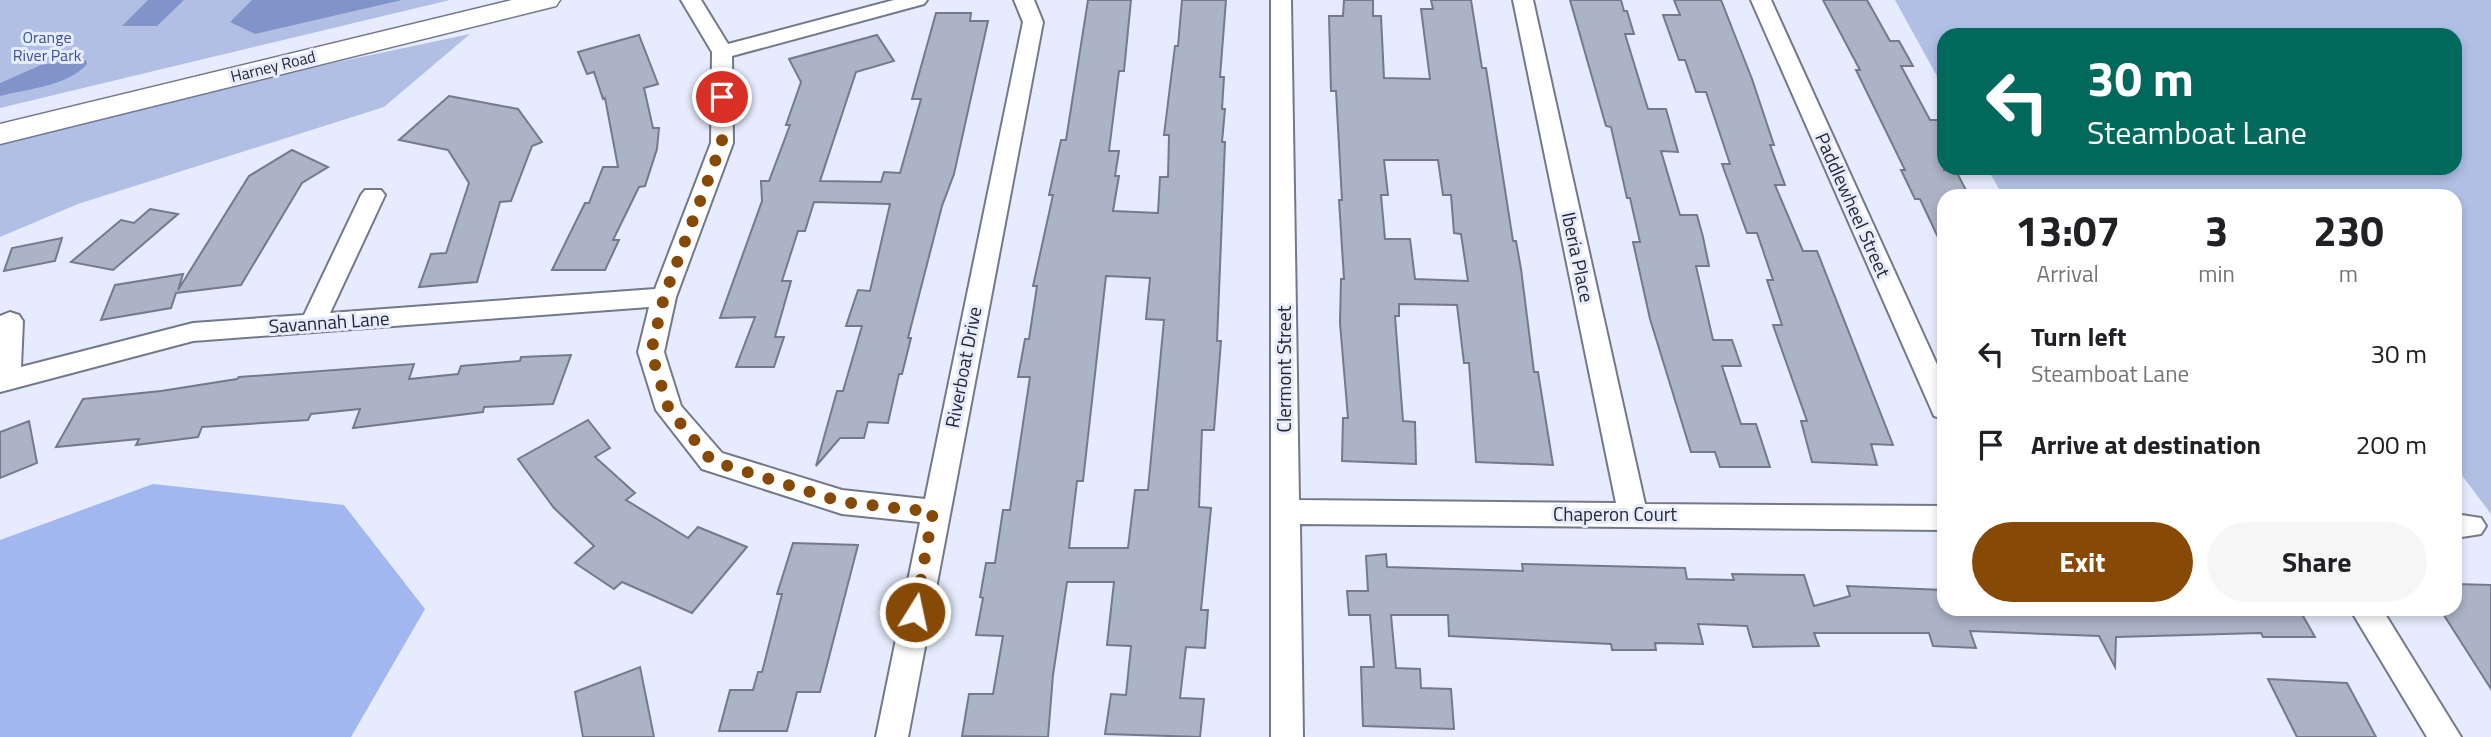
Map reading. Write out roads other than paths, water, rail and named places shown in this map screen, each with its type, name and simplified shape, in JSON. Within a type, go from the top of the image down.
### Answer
[{"type":"street","name":"Harney Road","points":[[0,134],[546,0]]},
{"type":"street","points":[[691,0],[722,52],[722,143],[664,297],[651,352],[669,410],[712,461],[842,502],[933,512]]},
{"type":"street","points":[[722,52],[917,0]]},
{"type":"street","name":"Riverboat Drive","points":[[892,737],[933,512],[1033,22],[1024,0]]},
{"type":"street","name":"Clermont Street","points":[[1282,0],[1287,737]]},
{"type":"street","name":"Iberia Place","points":[[1523,0],[1633,514]]},
{"type":"street","name":"Paddlewheel Street","points":[[1761,0],[1937,393]]},
{"type":"street","points":[[312,324],[373,195]]},
{"type":"street","name":"Savannah Lane","points":[[3,381],[193,332],[664,297]]},
{"type":"street","points":[[3,381],[10,321]]},
{"type":"street","name":"Chaperon Court","points":[[1285,512],[1937,518]]},
{"type":"street","points":[[2369,616],[2445,737]]},
{"type":"park label","name":"Orange River Park","points":[[47,46]]}]
